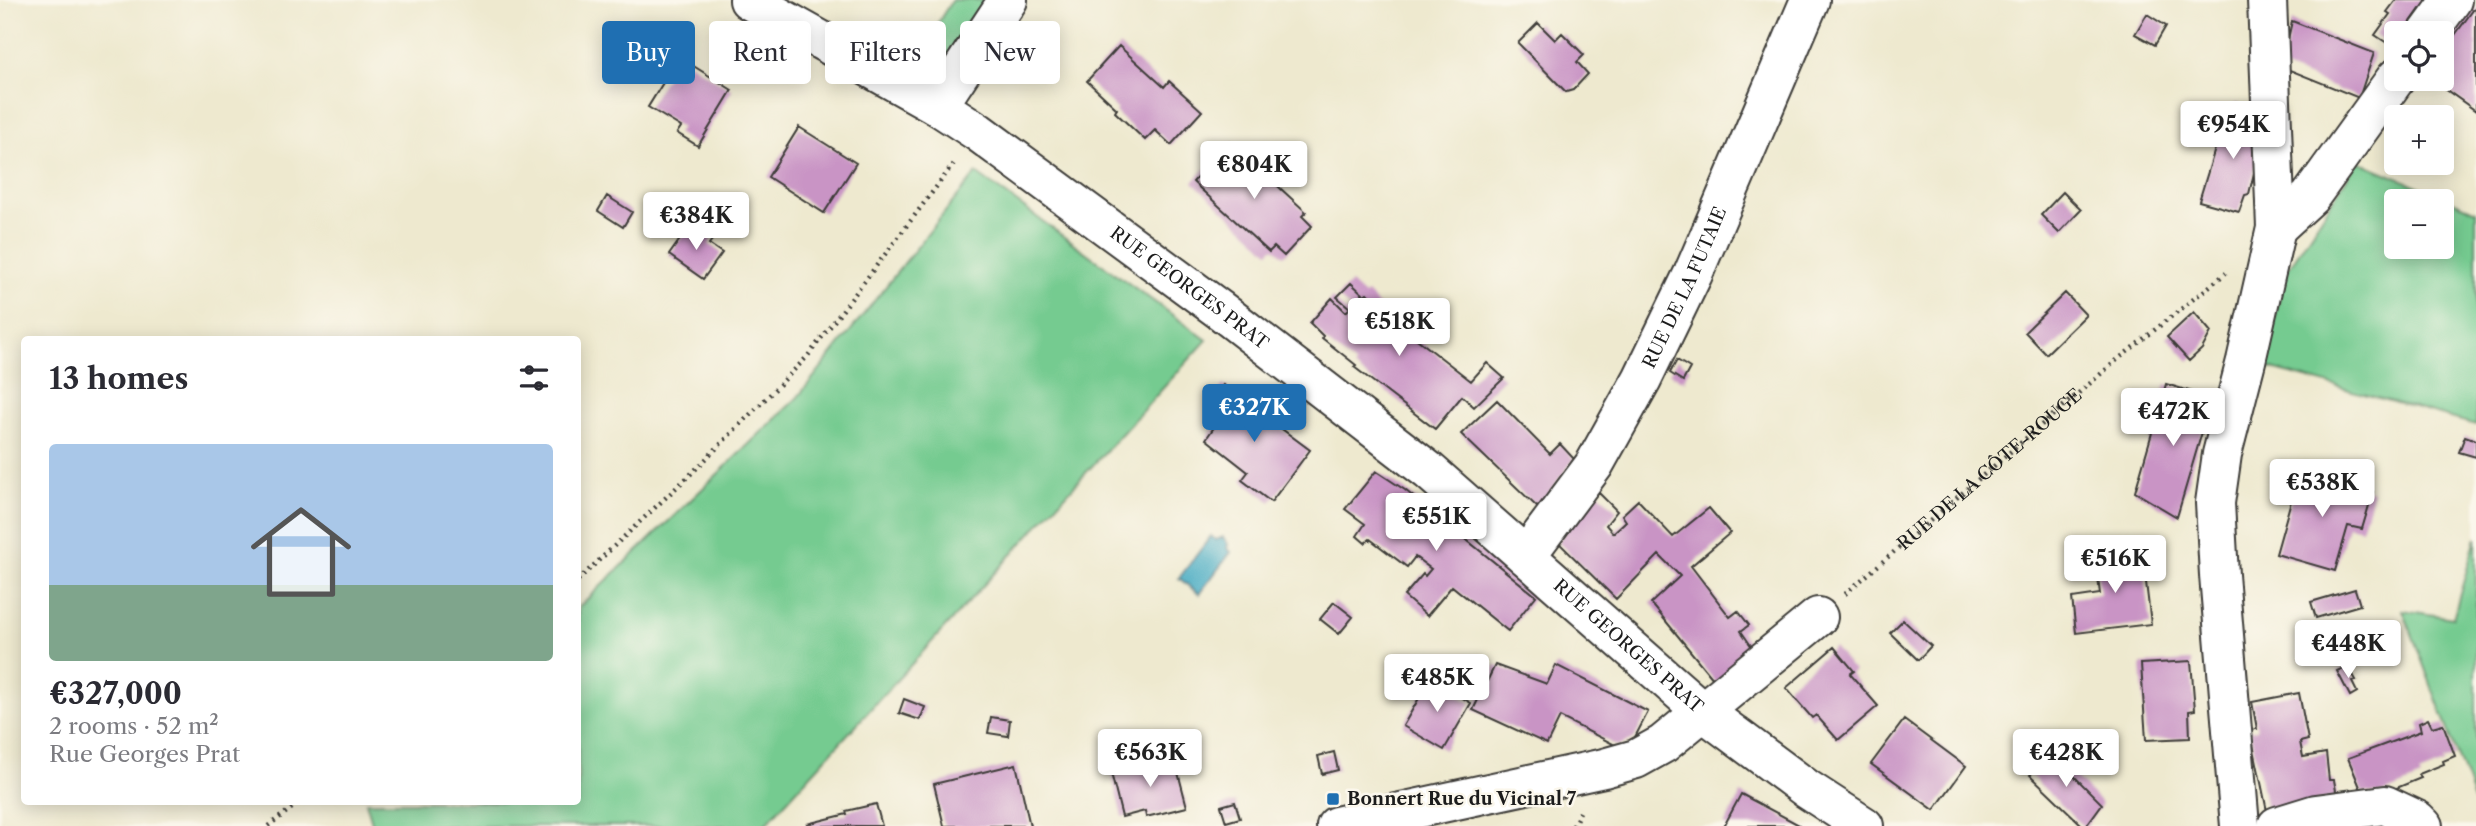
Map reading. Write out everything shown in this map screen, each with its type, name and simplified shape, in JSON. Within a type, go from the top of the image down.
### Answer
[{"type":"street","name":"RUE GEORGES PRAT","points":[[749,0],[938,106],[978,132],[1220,310],[1429,471],[1701,710],[1807,789],[1864,826]]},
{"type":"street","points":[[938,106],[1008,0]]},
{"type":"street","name":"RUE DE LA FUTAIE","points":[[1526,556],[1594,465],[1643,379],[1693,274],[1810,0]]},
{"type":"street","points":[[2240,826],[2215,503],[2222,454],[2276,228],[2267,0]]},
{"type":"street","points":[[2437,21],[2452,0]]},
{"type":"street","points":[[2276,228],[2310,197],[2387,91]]},
{"type":"street","points":[[1354,824],[1636,759],[1663,744],[1701,710],[1818,617]]},
{"type":"street","points":[[2277,826],[2316,814],[2385,805],[2417,820],[2423,826]]},
{"type":"path","points":[[581,577],[694,471],[807,357],[978,132]]},
{"type":"path","name":"RUE DE LA CÔTE-ROUGE","points":[[1818,617],[2117,360],[2236,265]]},
{"type":"path","points":[[268,826],[296,805]]},
{"type":"green space","points":[[952,0],[1008,0],[994,21],[960,21],[960,74],[955,82],[946,76],[946,21],[939,21]]},
{"type":"green space","points":[[2358,161],[2384,172],[2384,175],[2391,175],[2424,189],[2384,189],[2384,259],[2454,259],[2454,202],[2476,211],[2476,425],[2265,367],[2284,275]]},
{"type":"green space","points":[[976,173],[1207,340],[764,826],[373,826],[367,805],[581,805],[581,605],[797,398]]},
{"type":"green space","points":[[2476,538],[2476,805],[2403,610],[2453,618]]},
{"type":"water","points":[[1211,536],[1216,540],[1223,537],[1231,552],[1199,594],[1179,578]]},
{"type":"building","points":[[2396,0],[2431,0],[2424,11],[2420,9],[2412,21],[2385,21],[2390,14],[2387,12]]},
{"type":"building","points":[[2476,6],[2476,111],[2448,91],[2454,91],[2454,36]]},
{"type":"building","points":[[2147,14],[2166,26],[2155,45],[2135,34]]},
{"type":"building","points":[[2292,21],[2374,53],[2359,98],[2282,67]]},
{"type":"building","points":[[2384,22],[2384,41],[2375,35]]},
{"type":"building","points":[[1538,23],[1555,40],[1562,33],[1584,55],[1577,62],[1588,74],[1573,90],[1566,92],[1518,43]]},
{"type":"building","points":[[1119,46],[1164,87],[1169,81],[1202,111],[1171,145],[1155,130],[1145,140],[1087,81]]},
{"type":"building","points":[[695,67],[709,76],[709,84],[722,84],[732,90],[698,146],[677,133],[681,127],[648,107],[662,84],[695,84]]},
{"type":"building","points":[[2237,102],[2250,112],[2247,118],[2258,122],[2258,156],[2249,194],[2245,195],[2239,212],[2199,201],[2226,113]]},
{"type":"building","points":[[799,127],[856,163],[824,213],[768,177]]},
{"type":"building","points":[[1230,142],[1306,212],[1302,216],[1312,226],[1284,256],[1274,247],[1269,252],[1193,182]]},
{"type":"building","points":[[2063,192],[2081,210],[2059,233],[2041,215]]},
{"type":"building","points":[[607,196],[632,212],[623,227],[598,211]]},
{"type":"building","points":[[691,224],[712,240],[709,244],[722,253],[703,279],[669,255]]},
{"type":"building","points":[[1351,283],[1364,295],[1367,293],[1395,322],[1471,381],[1487,363],[1504,378],[1474,407],[1462,396],[1435,429],[1354,367],[1356,365],[1322,338],[1310,323],[1332,298],[1346,312],[1350,308],[1337,297]]},
{"type":"building","points":[[2065,293],[2086,315],[2046,354],[2025,332]]},
{"type":"building","points":[[2194,312],[2211,332],[2202,349],[2189,361],[2167,337]]},
{"type":"building","points":[[1677,360],[1690,368],[1683,381],[1670,373]]},
{"type":"building","points":[[2166,384],[2212,398],[2177,517],[2135,492]]},
{"type":"building","points":[[1223,385],[1310,450],[1271,502],[1242,480],[1248,472],[1206,439],[1219,420],[1206,408]]},
{"type":"building","points":[[1497,400],[1550,454],[1560,444],[1574,459],[1538,508],[1461,434]]},
{"type":"building","points":[[2465,436],[2476,440],[2476,457],[2459,452]]},
{"type":"building","points":[[2300,469],[2373,492],[2362,529],[2348,526],[2335,571],[2276,554]]},
{"type":"building","points":[[1376,471],[1405,490],[1536,596],[1508,631],[1452,586],[1427,616],[1404,596],[1423,574],[1425,576],[1431,569],[1415,557],[1407,567],[1370,539],[1365,543],[1357,536],[1365,524],[1345,509]]},
{"type":"building","points":[[1595,489],[1617,511],[1606,525],[1613,533],[1626,521],[1622,515],[1638,500],[1673,537],[1709,508],[1730,533],[1691,566],[1730,617],[1738,611],[1749,625],[1741,631],[1756,653],[1718,685],[1651,603],[1680,576],[1659,555],[1616,599],[1558,542]]},
{"type":"building","points":[[2142,549],[2151,624],[2076,633],[2072,598],[2100,594],[2095,554]]},
{"type":"building","points":[[2355,589],[2360,605],[2316,618],[2311,602]]},
{"type":"building","points":[[1334,602],[1353,617],[1339,634],[1320,619]]},
{"type":"building","points":[[1903,620],[1931,646],[1918,660],[1890,633]]},
{"type":"building","points":[[1834,647],[1854,671],[1850,674],[1878,706],[1838,740],[1816,715],[1812,718],[1786,688]]},
{"type":"building","points":[[2191,661],[2195,710],[2189,711],[2190,738],[2146,740],[2141,664]]},
{"type":"building","points":[[1495,665],[1547,684],[1556,665],[1648,712],[1634,739],[1617,746],[1560,717],[1547,744],[1473,710]]},
{"type":"building","points":[[2348,666],[2356,680],[2352,682],[2357,692],[2350,696],[2337,671]]},
{"type":"building","points":[[1430,679],[1471,703],[1444,750],[1403,726]]},
{"type":"building","points":[[2299,693],[2308,740],[2300,742],[2303,757],[2326,753],[2329,780],[2334,780],[2337,796],[2268,816],[2250,730],[2257,729],[2252,702]]},
{"type":"building","points":[[904,699],[925,707],[920,720],[899,713]]},
{"type":"building","points":[[991,717],[1010,720],[1008,736],[988,733]]},
{"type":"building","points":[[2428,719],[2432,727],[2443,724],[2455,756],[2443,761],[2444,764],[2419,774],[2421,778],[2382,794],[2362,792],[2348,758],[2421,731],[2419,723]]},
{"type":"building","points":[[1904,720],[1966,766],[1934,810],[1871,764]]},
{"type":"building","points":[[1334,752],[1338,770],[1322,774],[1318,756]]},
{"type":"building","points":[[2050,752],[2102,804],[2086,826],[2030,775]]},
{"type":"building","points":[[1174,757],[1187,807],[1146,817],[1145,811],[1122,817],[1111,773]]},
{"type":"building","points":[[1016,764],[1030,826],[944,826],[934,784]]},
{"type":"building","points":[[1741,794],[1801,826],[1724,826]]},
{"type":"building","points":[[1235,802],[1240,818],[1226,822],[1221,806]]},
{"type":"building","points":[[876,804],[882,826],[807,824],[847,814],[846,811]]},
{"type":"place","name":"Bonnert Rue du Vicinal 7","points":[[1333,799]]}]
